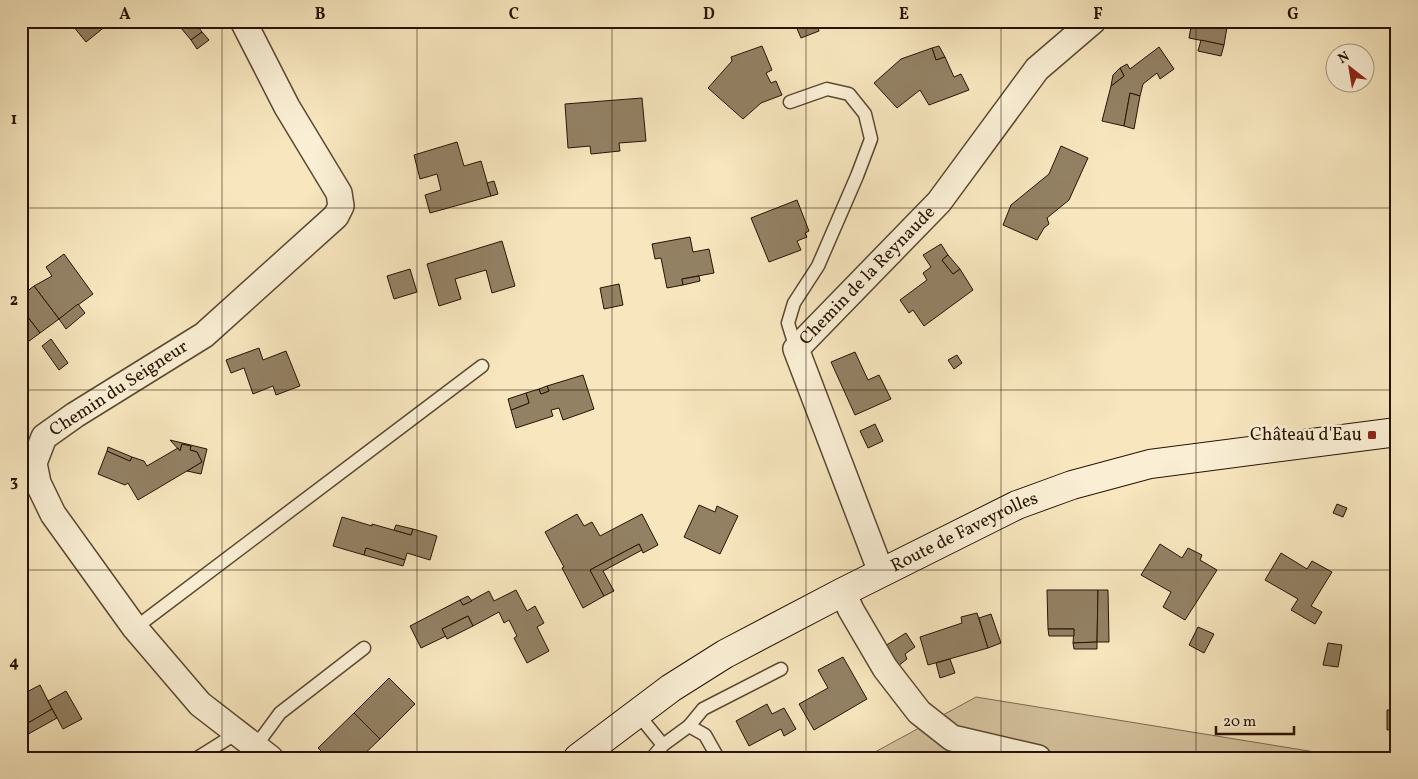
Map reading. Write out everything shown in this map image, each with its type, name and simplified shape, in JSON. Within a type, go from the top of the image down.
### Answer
[{"type":"main road","name":"Route de Faveyrolles","points":[[578,758],[671,688],[725,654],[881,572],[1017,505],[1072,485],[1150,464],[1397,432]]},
{"type":"street","name":"Chemin du Seigneur","points":[[243,21],[287,107],[339,193],[341,206],[336,216],[204,335],[75,415],[44,437],[28,463],[53,514],[135,628],[200,704],[254,746]]},
{"type":"street","name":"Chemin de la Reynaude","points":[[881,572],[796,349],[939,202],[1037,69],[1093,21]]},
{"type":"street","points":[[842,592],[885,668],[919,712],[952,738],[1038,758]]},
{"type":"lane","points":[[790,102],[827,90],[849,94],[865,114],[871,139],[818,266],[794,303],[788,323],[796,349]]},
{"type":"lane","points":[[135,628],[482,366]]},
{"type":"lane","points":[[197,758],[254,746],[280,713],[364,648]]},
{"type":"lane","points":[[652,758],[663,745],[690,726],[703,709],[781,669]]},
{"type":"lane","points":[[638,713],[663,745]]},
{"type":"lane","points":[[690,726],[705,735],[718,758]]},
{"type":"shaded area","points":[[976,697],[1352,758],[864,758]]},
{"type":"building","points":[[69,21],[112,21],[86,42]]},
{"type":"building","points":[[177,21],[194,21],[202,32],[191,40]]},
{"type":"building","points":[[803,21],[816,21],[819,31],[801,38],[795,24]]},
{"type":"building","points":[[1192,21],[1228,21],[1224,45],[1189,38]]},
{"type":"building","points":[[202,32],[209,40],[197,49],[191,40]]},
{"type":"building","points":[[1201,40],[1224,45],[1221,56],[1198,51]]},
{"type":"building","points":[[762,46],[772,70],[766,73],[771,83],[776,81],[782,95],[761,103],[743,119],[708,88],[732,61],[731,57]]},
{"type":"building","points":[[939,46],[945,57],[936,60],[932,48]]},
{"type":"building","points":[[1159,47],[1174,69],[1160,79],[1157,73],[1143,84],[1140,96],[1130,93],[1124,126],[1102,121],[1111,86],[1124,76],[1120,68],[1127,64],[1130,69]]},
{"type":"building","points":[[932,48],[936,60],[945,57],[954,77],[961,74],[969,90],[929,105],[920,90],[897,108],[874,83],[901,59]]},
{"type":"building","points":[[21,58],[26,60],[21,70]]},
{"type":"building","points":[[1120,68],[1124,76],[1111,86],[1113,75]]},
{"type":"building","points":[[1130,93],[1140,96],[1134,129],[1124,126]]},
{"type":"building","points":[[642,98],[646,141],[619,143],[620,151],[591,154],[590,146],[568,148],[565,104]]},
{"type":"building","points":[[457,142],[464,166],[481,161],[491,196],[430,213],[425,195],[441,190],[437,174],[420,179],[414,155]]},
{"type":"building","points":[[1061,146],[1088,158],[1069,200],[1047,218],[1049,224],[1044,228],[1037,240],[1003,225],[1011,205],[1049,174]]},
{"type":"building","points":[[494,181],[498,194],[491,196],[487,183]]},
{"type":"building","points":[[797,200],[809,231],[805,233],[807,237],[797,241],[801,250],[769,262],[751,218]]},
{"type":"building","points":[[690,237],[693,252],[709,249],[714,273],[682,279],[683,285],[667,288],[661,258],[655,259],[652,244]]},
{"type":"building","points":[[502,241],[515,286],[492,293],[486,270],[455,279],[461,299],[439,306],[427,264]]},
{"type":"building","points":[[941,244],[948,255],[942,260],[953,274],[960,269],[973,290],[924,326],[913,310],[909,313],[900,300],[927,280],[923,273],[931,267],[923,255]]},
{"type":"building","points":[[64,254],[93,294],[59,319],[34,286],[52,276],[46,267]]},
{"type":"building","points":[[948,255],[960,269],[953,274],[942,260]]},
{"type":"building","points":[[410,269],[417,292],[394,299],[387,276]]},
{"type":"building","points":[[699,276],[700,281],[683,285],[682,279]]},
{"type":"building","points":[[619,284],[623,305],[604,309],[600,288]]},
{"type":"building","points":[[34,286],[59,319],[40,333],[21,308],[21,296]]},
{"type":"building","points":[[78,304],[85,313],[66,329],[59,319]]},
{"type":"building","points":[[21,308],[40,333],[21,347]]},
{"type":"building","points":[[51,339],[68,363],[59,370],[42,346]]},
{"type":"building","points":[[259,348],[263,360],[286,351],[300,386],[276,395],[273,386],[253,394],[244,368],[231,373],[226,360]]},
{"type":"building","points":[[855,352],[868,380],[879,375],[891,399],[855,415],[831,362]]},
{"type":"building","points":[[957,355],[962,363],[954,369],[948,360]]},
{"type":"building","points":[[583,375],[594,409],[563,420],[559,408],[551,410],[553,416],[516,428],[511,410],[529,403],[526,393],[539,389],[541,394],[549,391],[547,386]]},
{"type":"building","points":[[547,386],[549,391],[541,394],[539,389]]},
{"type":"building","points":[[526,393],[529,403],[511,410],[508,399]]},
{"type":"building","points":[[875,424],[883,441],[868,448],[860,431]]},
{"type":"building","points":[[170,440],[207,449],[201,474],[187,471],[202,462],[197,452],[190,450],[191,446],[182,444],[180,451]]},
{"type":"building","points":[[182,444],[191,446],[190,450],[197,452],[202,462],[138,500],[128,483],[125,485],[98,474],[107,451],[130,461],[132,457],[144,461],[147,466],[178,448],[180,451]]},
{"type":"building","points":[[108,447],[132,457],[130,461],[107,451]]},
{"type":"building","points":[[1337,504],[1347,508],[1343,517],[1333,513]]},
{"type":"building","points":[[699,505],[715,512],[717,506],[738,516],[720,554],[684,537]]},
{"type":"building","points":[[577,514],[584,526],[592,522],[600,536],[642,514],[658,545],[643,553],[639,544],[590,570],[604,596],[583,608],[545,532]]},
{"type":"building","points":[[342,517],[411,535],[413,529],[437,536],[430,560],[407,553],[405,560],[366,548],[364,555],[333,546]]},
{"type":"building","points":[[396,525],[413,529],[411,535],[394,530]]},
{"type":"building","points":[[639,544],[642,550],[603,571],[614,591],[604,596],[590,570]]},
{"type":"building","points":[[1160,544],[1182,558],[1188,548],[1202,555],[1200,560],[1217,570],[1185,620],[1163,607],[1171,592],[1141,575]]},
{"type":"building","points":[[366,548],[405,560],[403,566],[364,555]]},
{"type":"building","points":[[1281,553],[1307,569],[1312,561],[1332,572],[1311,606],[1322,612],[1315,624],[1291,610],[1298,599],[1265,580]]},
{"type":"building","points":[[516,590],[527,611],[535,606],[544,623],[537,627],[549,651],[527,663],[514,638],[517,636],[509,620],[504,623],[499,612],[473,626],[468,616],[442,629],[446,636],[421,648],[410,626],[460,600],[463,605],[489,591],[494,601]]},
{"type":"building","points":[[1047,590],[1098,590],[1097,642],[1073,643],[1074,629],[1048,629]]},
{"type":"building","points":[[1098,590],[1108,590],[1109,642],[1097,642]]},
{"type":"building","points":[[468,596],[472,601],[463,605],[460,600]]},
{"type":"building","points":[[977,613],[988,648],[928,665],[920,637],[962,623],[961,617]]},
{"type":"building","points":[[991,614],[1001,643],[988,648],[979,618]]},
{"type":"building","points":[[468,616],[473,626],[447,639],[442,629]]},
{"type":"building","points":[[1198,627],[1214,634],[1204,653],[1189,645]]},
{"type":"building","points":[[1048,629],[1074,629],[1074,636],[1049,636]]},
{"type":"building","points":[[906,633],[915,647],[905,654],[907,659],[898,666],[885,646]]},
{"type":"building","points":[[1097,642],[1097,649],[1074,649],[1073,643]]},
{"type":"building","points":[[1328,643],[1342,645],[1338,667],[1323,665]]},
{"type":"building","points":[[843,657],[867,699],[814,730],[799,704],[828,688],[818,670]]},
{"type":"building","points":[[950,659],[955,673],[940,678],[936,663]]},
{"type":"building","points":[[389,678],[415,704],[380,739],[354,713]]},
{"type":"building","points":[[40,685],[52,709],[21,727],[21,695]]},
{"type":"building","points":[[66,691],[82,719],[63,729],[48,701]]},
{"type":"building","points":[[767,704],[772,714],[784,708],[796,729],[784,736],[781,729],[749,746],[736,721]]},
{"type":"building","points":[[52,709],[57,718],[23,737],[21,727]]},
{"type":"building","points":[[1387,710],[1397,710],[1397,729],[1387,730]]},
{"type":"building","points":[[354,713],[380,739],[360,758],[328,758],[318,748]]},
{"type":"building","points":[[23,737],[27,744],[21,747],[21,738]]},
{"type":"building","points":[[905,752],[919,752],[931,758],[894,758]]},
{"type":"place","name":"Château d'Eau","points":[[1372,435]]}]
